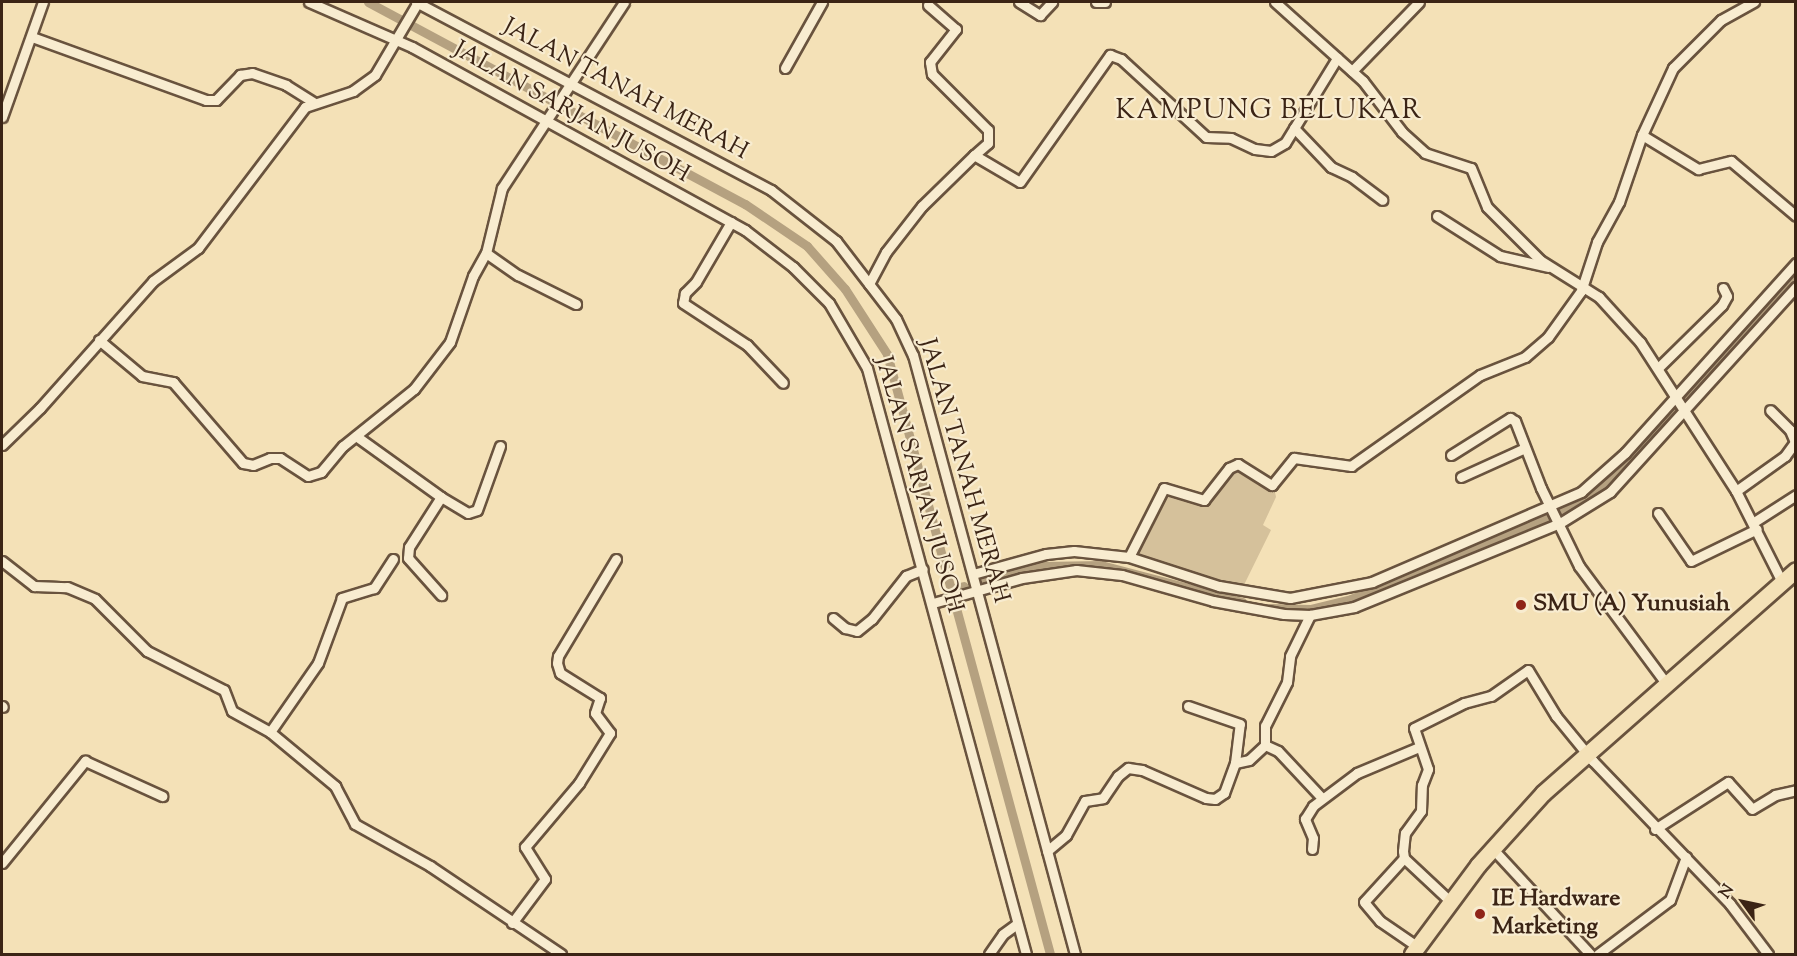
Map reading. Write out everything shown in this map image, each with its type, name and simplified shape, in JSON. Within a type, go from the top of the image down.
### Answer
[{"type":"main road","points":[[1415,951],[1492,848],[1587,752],[1796,570]]},
{"type":"street","points":[[2,117],[43,2]]},
{"type":"street","name":"JALAN SARJAN JUSOH","points":[[309,2],[396,40],[545,123],[731,222],[775,252],[811,284],[856,345],[867,368],[923,569],[937,602],[1026,954]]},
{"type":"street","points":[[4,440],[153,281],[198,248],[299,114],[313,102],[353,91],[366,83],[396,40],[417,2]]},
{"type":"street","name":"JALAN TANAH MERAH","points":[[417,2],[569,89],[771,190],[836,241],[896,319],[913,355],[1075,954]]},
{"type":"street","points":[[99,340],[142,376],[172,381],[212,430],[248,466],[280,458],[315,476],[356,436],[394,407],[430,370],[455,332],[473,276],[486,253],[502,188],[624,2]]},
{"type":"street","points":[[785,68],[822,2]]},
{"type":"street","points":[[1019,2],[1040,15],[1052,2]]},
{"type":"street","points":[[1096,2],[1106,2]]},
{"type":"street","points":[[1275,2],[1352,72],[1425,153],[1472,168],[1482,201],[1551,267],[1582,285],[1618,318],[1659,367],[1681,400],[1755,525],[1782,582]]},
{"type":"street","points":[[1352,72],[1419,2]]},
{"type":"street","points":[[1129,557],[1164,488],[1203,500],[1212,494],[1229,468],[1238,464],[1272,485],[1294,458],[1351,466],[1480,375],[1525,357],[1561,322],[1582,285],[1597,242],[1619,202],[1642,135],[1673,68],[1720,20],[1754,2]]},
{"type":"street","points":[[869,284],[886,252],[922,206],[990,136],[983,123],[932,74],[930,62],[956,29],[928,5]]},
{"type":"street","points":[[32,37],[206,100],[216,100],[240,75],[252,73],[298,91],[313,102]]},
{"type":"street","points":[[974,155],[1020,182],[1110,55],[1121,59],[1175,111],[1213,140],[1231,138],[1255,149],[1271,151],[1285,142],[1337,58]]},
{"type":"street","points":[[1294,128],[1331,167],[1352,177],[1382,200]]},
{"type":"street","points":[[1642,135],[1698,169],[1731,162],[1796,216]]},
{"type":"street","points":[[1437,216],[1500,256],[1551,267]]},
{"type":"street","points":[[731,222],[696,282],[685,293],[683,303],[747,345],[783,383]]},
{"type":"street","points":[[486,253],[518,275],[576,304]]},
{"type":"street","points":[[973,574],[1074,551],[1129,557],[1180,582],[1260,611],[1310,615],[1354,607],[1560,521],[1610,492],[1681,400],[1796,263]]},
{"type":"street","points":[[937,602],[1022,578],[1076,570],[1290,598],[1314,596],[1372,582],[1553,507],[1600,477],[1796,287]]},
{"type":"street","points":[[1659,367],[1722,305],[1727,296],[1723,288]]},
{"type":"street","points":[[1736,491],[1785,456],[1795,442],[1790,430],[1770,410]]},
{"type":"street","points":[[1451,455],[1510,418],[1579,566],[1666,683]]},
{"type":"street","points":[[356,436],[441,497],[468,513],[477,510],[500,446]]},
{"type":"street","points":[[1461,477],[1525,448]]},
{"type":"street","points":[[1658,513],[1691,561],[1755,525],[1796,495]]},
{"type":"street","points":[[441,497],[409,547],[408,558],[441,595]]},
{"type":"street","points":[[270,732],[318,663],[342,598],[374,588],[393,559]]},
{"type":"street","points":[[512,923],[545,879],[525,847],[579,783],[610,733],[595,713],[600,698],[560,673],[557,663],[558,656],[616,559]]},
{"type":"street","points":[[2,561],[34,586],[67,587],[95,599],[147,651],[225,690],[232,711],[270,732],[335,786],[355,825],[430,866],[561,954]]},
{"type":"street","points":[[833,618],[845,628],[857,631],[872,619],[906,576],[923,569]]},
{"type":"street","points":[[1235,763],[1249,760],[1264,745],[1265,726],[1287,682],[1290,656],[1310,615]]},
{"type":"street","points":[[1451,902],[1404,858],[1403,837],[1420,812],[1422,785],[1428,769],[1414,734],[1416,725],[1491,696],[1528,670],[1556,716],[1655,830],[1686,857],[1730,904],[1768,954]]},
{"type":"street","points":[[1047,851],[1066,836],[1085,801],[1103,798],[1122,771],[1142,770],[1215,799],[1224,793],[1235,763],[1239,721],[1188,706]]},
{"type":"street","points":[[1264,745],[1278,751],[1322,798]]},
{"type":"street","points":[[1312,849],[1313,838],[1305,819],[1322,798],[1368,767],[1419,747]]},
{"type":"street","points":[[2,863],[85,762],[162,796]]},
{"type":"street","points":[[1655,830],[1728,782],[1752,809],[1775,795],[1796,790]]},
{"type":"street","points":[[1492,848],[1590,954]]},
{"type":"street","points":[[1598,954],[1670,900],[1686,857]]},
{"type":"street","points":[[1404,858],[1364,902],[1380,921],[1415,951]]},
{"type":"street","points":[[989,954],[1003,934],[1017,924]]},
{"type":"shaded area","points":[[1240,467],[1275,492],[1276,497],[1263,525],[1271,530],[1241,591],[1134,557],[1167,492],[1207,507],[1230,470]]},
{"type":"waterway","points":[[368,2],[745,204],[807,246],[845,289],[887,354],[1050,954]]},
{"type":"waterway","points":[[1270,608],[1310,609],[1351,599],[1576,506],[1631,461],[1796,278]]},
{"type":"waterway","points":[[981,582],[1042,566],[1101,565],[1242,602]]},
{"type":"waterway","points":[[951,589],[964,586]]},
{"type":"place","name":"SMU (A) Yunusiah","points":[[1521,605]]},
{"type":"place","name":"IE Hardware Marketing","points":[[1480,914]]},
{"type":"district","name":"KAMPUNG BELUKAR","points":[[1269,112]]}]
